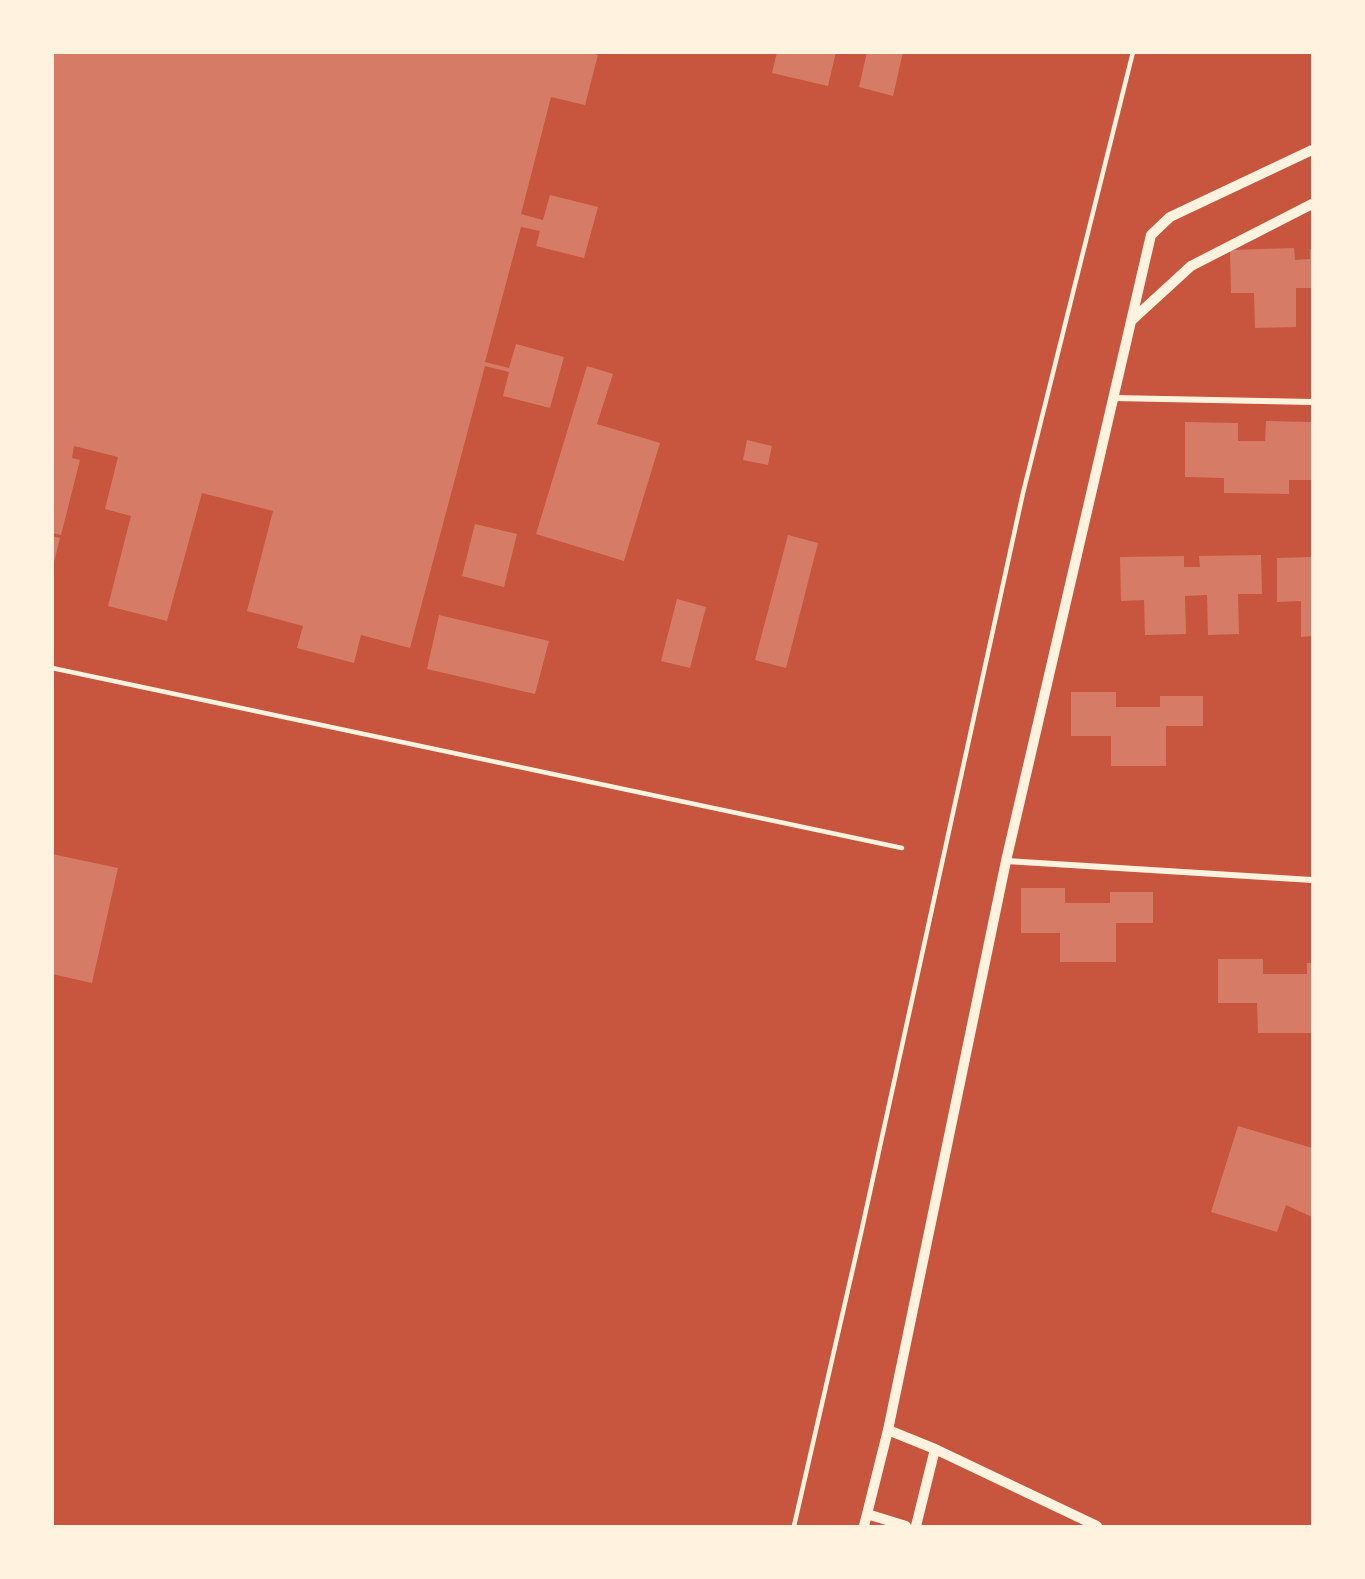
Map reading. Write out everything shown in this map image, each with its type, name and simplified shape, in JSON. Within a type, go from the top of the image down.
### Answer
[{"type":"street","points":[[864,1527],[888,1430],[1006,861],[1151,235],[1170,217],[1312,150]]},
{"type":"street","points":[[1131,320],[1191,266],[1312,204]]},
{"type":"street","points":[[1114,398],[1312,402]]},
{"type":"street","points":[[1006,861],[1312,880]]},
{"type":"street","points":[[888,1430],[936,1449],[1097,1527]]},
{"type":"street","points":[[916,1527],[936,1449]]},
{"type":"street","points":[[867,1514],[906,1527]]},
{"type":"lane","points":[[794,1527],[861,1233],[1023,493],[1133,52]]},
{"type":"lane","points":[[52,668],[902,849]]},
{"type":"building","points":[[52,52],[588,52],[598,55],[585,105],[551,97],[521,214],[543,220],[550,195],[598,207],[584,258],[536,246],[540,231],[521,227],[485,362],[509,368],[516,344],[564,357],[550,408],[503,396],[509,372],[485,366],[410,648],[361,635],[354,663],[297,648],[303,626],[247,611],[273,511],[202,493],[167,621],[108,606],[131,516],[105,509],[118,457],[74,446],[72,458],[80,460],[61,535],[52,533]]},
{"type":"building","points":[[777,52],[836,52],[828,86],[772,73]]},
{"type":"building","points":[[867,52],[903,52],[893,96],[859,87]]},
{"type":"building","points":[[1294,248],[1295,260],[1310,259],[1310,249],[1312,249],[1312,288],[1296,288],[1296,327],[1255,328],[1254,293],[1231,293],[1230,250]]},
{"type":"building","points":[[587,366],[613,374],[597,424],[660,443],[624,561],[536,534]]},
{"type":"building","points":[[1266,421],[1312,422],[1312,480],[1289,480],[1289,494],[1224,493],[1224,478],[1185,477],[1185,422],[1238,423],[1238,441],[1265,441]]},
{"type":"building","points":[[747,440],[772,446],[768,465],[743,460]]},
{"type":"building","points":[[475,524],[517,534],[504,587],[462,576]]},
{"type":"building","points":[[788,535],[818,543],[786,668],[755,660]]},
{"type":"building","points":[[52,536],[60,538],[53,566],[52,566]]},
{"type":"building","points":[[1261,555],[1262,594],[1238,594],[1239,634],[1208,635],[1207,595],[1185,596],[1186,634],[1145,635],[1144,600],[1121,601],[1120,557],[1184,556],[1184,567],[1200,567],[1199,556]]},
{"type":"building","points":[[1312,557],[1312,636],[1301,637],[1301,601],[1277,602],[1277,558]]},
{"type":"building","points":[[677,599],[706,607],[690,668],[661,661]]},
{"type":"building","points":[[439,615],[549,641],[535,694],[427,669]]},
{"type":"building","points":[[1071,692],[1116,692],[1116,707],[1160,707],[1160,696],[1203,696],[1203,726],[1166,726],[1166,766],[1111,766],[1111,736],[1071,736]]},
{"type":"building","points":[[52,854],[118,868],[92,983],[52,974]]},
{"type":"building","points":[[1021,888],[1065,888],[1065,903],[1110,903],[1110,892],[1153,892],[1153,923],[1116,923],[1116,962],[1060,962],[1060,933],[1021,933]]},
{"type":"building","points":[[1218,959],[1263,959],[1263,974],[1307,974],[1307,963],[1312,963],[1312,1033],[1258,1033],[1257,1003],[1218,1003]]},
{"type":"building","points":[[1238,1126],[1312,1148],[1312,1217],[1286,1205],[1277,1232],[1211,1212]]}]
